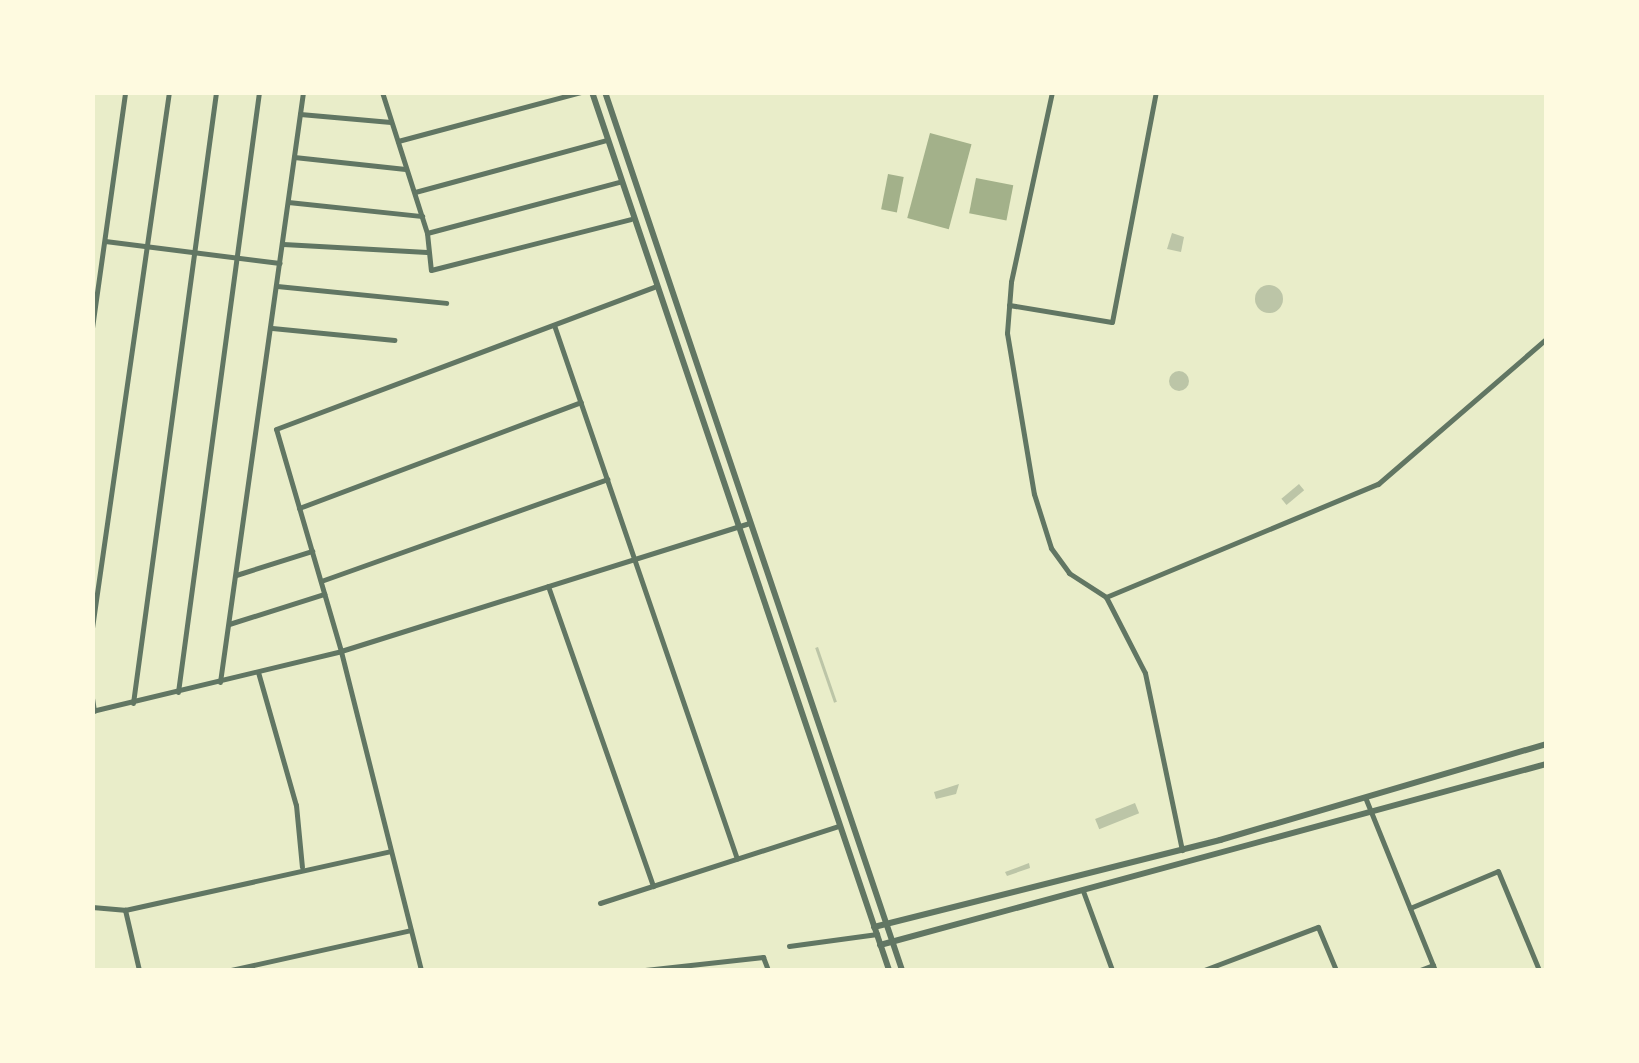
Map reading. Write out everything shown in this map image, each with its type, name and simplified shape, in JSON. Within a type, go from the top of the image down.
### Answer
[{"type":"street","points":[[92,328],[125,92]]},
{"type":"street","points":[[92,628],[169,92]]},
{"type":"street","points":[[133,703],[216,92]]},
{"type":"street","points":[[178,692],[258,92]]},
{"type":"street","points":[[220,682],[302,92]]},
{"type":"street","points":[[382,92],[427,233],[431,270],[630,219]]},
{"type":"street","points":[[398,141],[581,92]]},
{"type":"street","points":[[592,92],[630,219],[889,970]]},
{"type":"street","points":[[605,92],[902,970]]},
{"type":"street","points":[[1052,92],[1007,333],[1034,494],[1051,548],[1069,572],[1106,596],[1145,674],[1182,850]]},
{"type":"street","points":[[1010,305],[1112,322],[1156,92]]},
{"type":"street","points":[[300,114],[392,122]]},
{"type":"street","points":[[414,192],[606,140]]},
{"type":"street","points":[[294,158],[407,169]]},
{"type":"street","points":[[427,233],[620,182]]},
{"type":"street","points":[[288,202],[422,216]]},
{"type":"street","points":[[104,242],[280,263]]},
{"type":"street","points":[[283,244],[427,252]]},
{"type":"street","points":[[278,286],[446,302]]},
{"type":"street","points":[[421,970],[341,651],[276,429],[654,288]]},
{"type":"street","points":[[554,325],[737,859]]},
{"type":"street","points":[[272,328],[394,340]]},
{"type":"street","points":[[1106,596],[1166,577],[1378,484],[1546,339]]},
{"type":"street","points":[[299,508],[581,402]]},
{"type":"street","points":[[320,582],[607,478]]},
{"type":"street","points":[[92,698],[94,711],[341,651],[749,523]]},
{"type":"street","points":[[236,574],[312,551]]},
{"type":"street","points":[[548,586],[653,886]]},
{"type":"street","points":[[229,624],[324,594]]},
{"type":"street","points":[[258,672],[296,804],[302,867]]},
{"type":"street","points":[[789,946],[875,931],[886,924],[1182,850],[1546,744]]},
{"type":"street","points":[[880,945],[1546,764]]},
{"type":"street","points":[[1365,797],[1434,968],[1420,970]]},
{"type":"street","points":[[600,903],[839,826]]},
{"type":"street","points":[[92,906],[124,910],[302,867],[391,851]]},
{"type":"street","points":[[1410,908],[1498,872],[1539,970]]},
{"type":"street","points":[[1082,888],[1112,970]]},
{"type":"street","points":[[124,910],[140,970]]},
{"type":"street","points":[[1204,970],[1318,926],[1336,970]]},
{"type":"street","points":[[231,970],[410,930]]},
{"type":"street","points":[[645,970],[763,957],[768,970]]},
{"type":"shaded area","points":[[930,133],[972,144],[949,229],[907,218]]},
{"type":"shaded area","points":[[888,174],[904,177],[897,212],[881,209]]},
{"type":"shaded area","points":[[976,178],[1013,185],[1006,221],[969,213]]},
{"type":"building","points":[[1172,233],[1184,237],[1181,252],[1167,249]]},
{"type":"building","points":[[1269,285],[1279,289],[1283,299],[1279,309],[1269,313],[1259,309],[1255,299],[1259,289]]},
{"type":"building","points":[[1179,371],[1189,381],[1179,391],[1169,381]]},
{"type":"building","points":[[1299,484],[1304,490],[1287,505],[1281,499]]},
{"type":"building","points":[[818,647],[837,702],[834,703]]},
{"type":"building","points":[[959,784],[956,794],[936,799],[934,792]]},
{"type":"building","points":[[1135,803],[1139,813],[1099,829],[1095,819]]},
{"type":"building","points":[[1029,863],[1030,868],[1007,876],[1005,872]]}]
